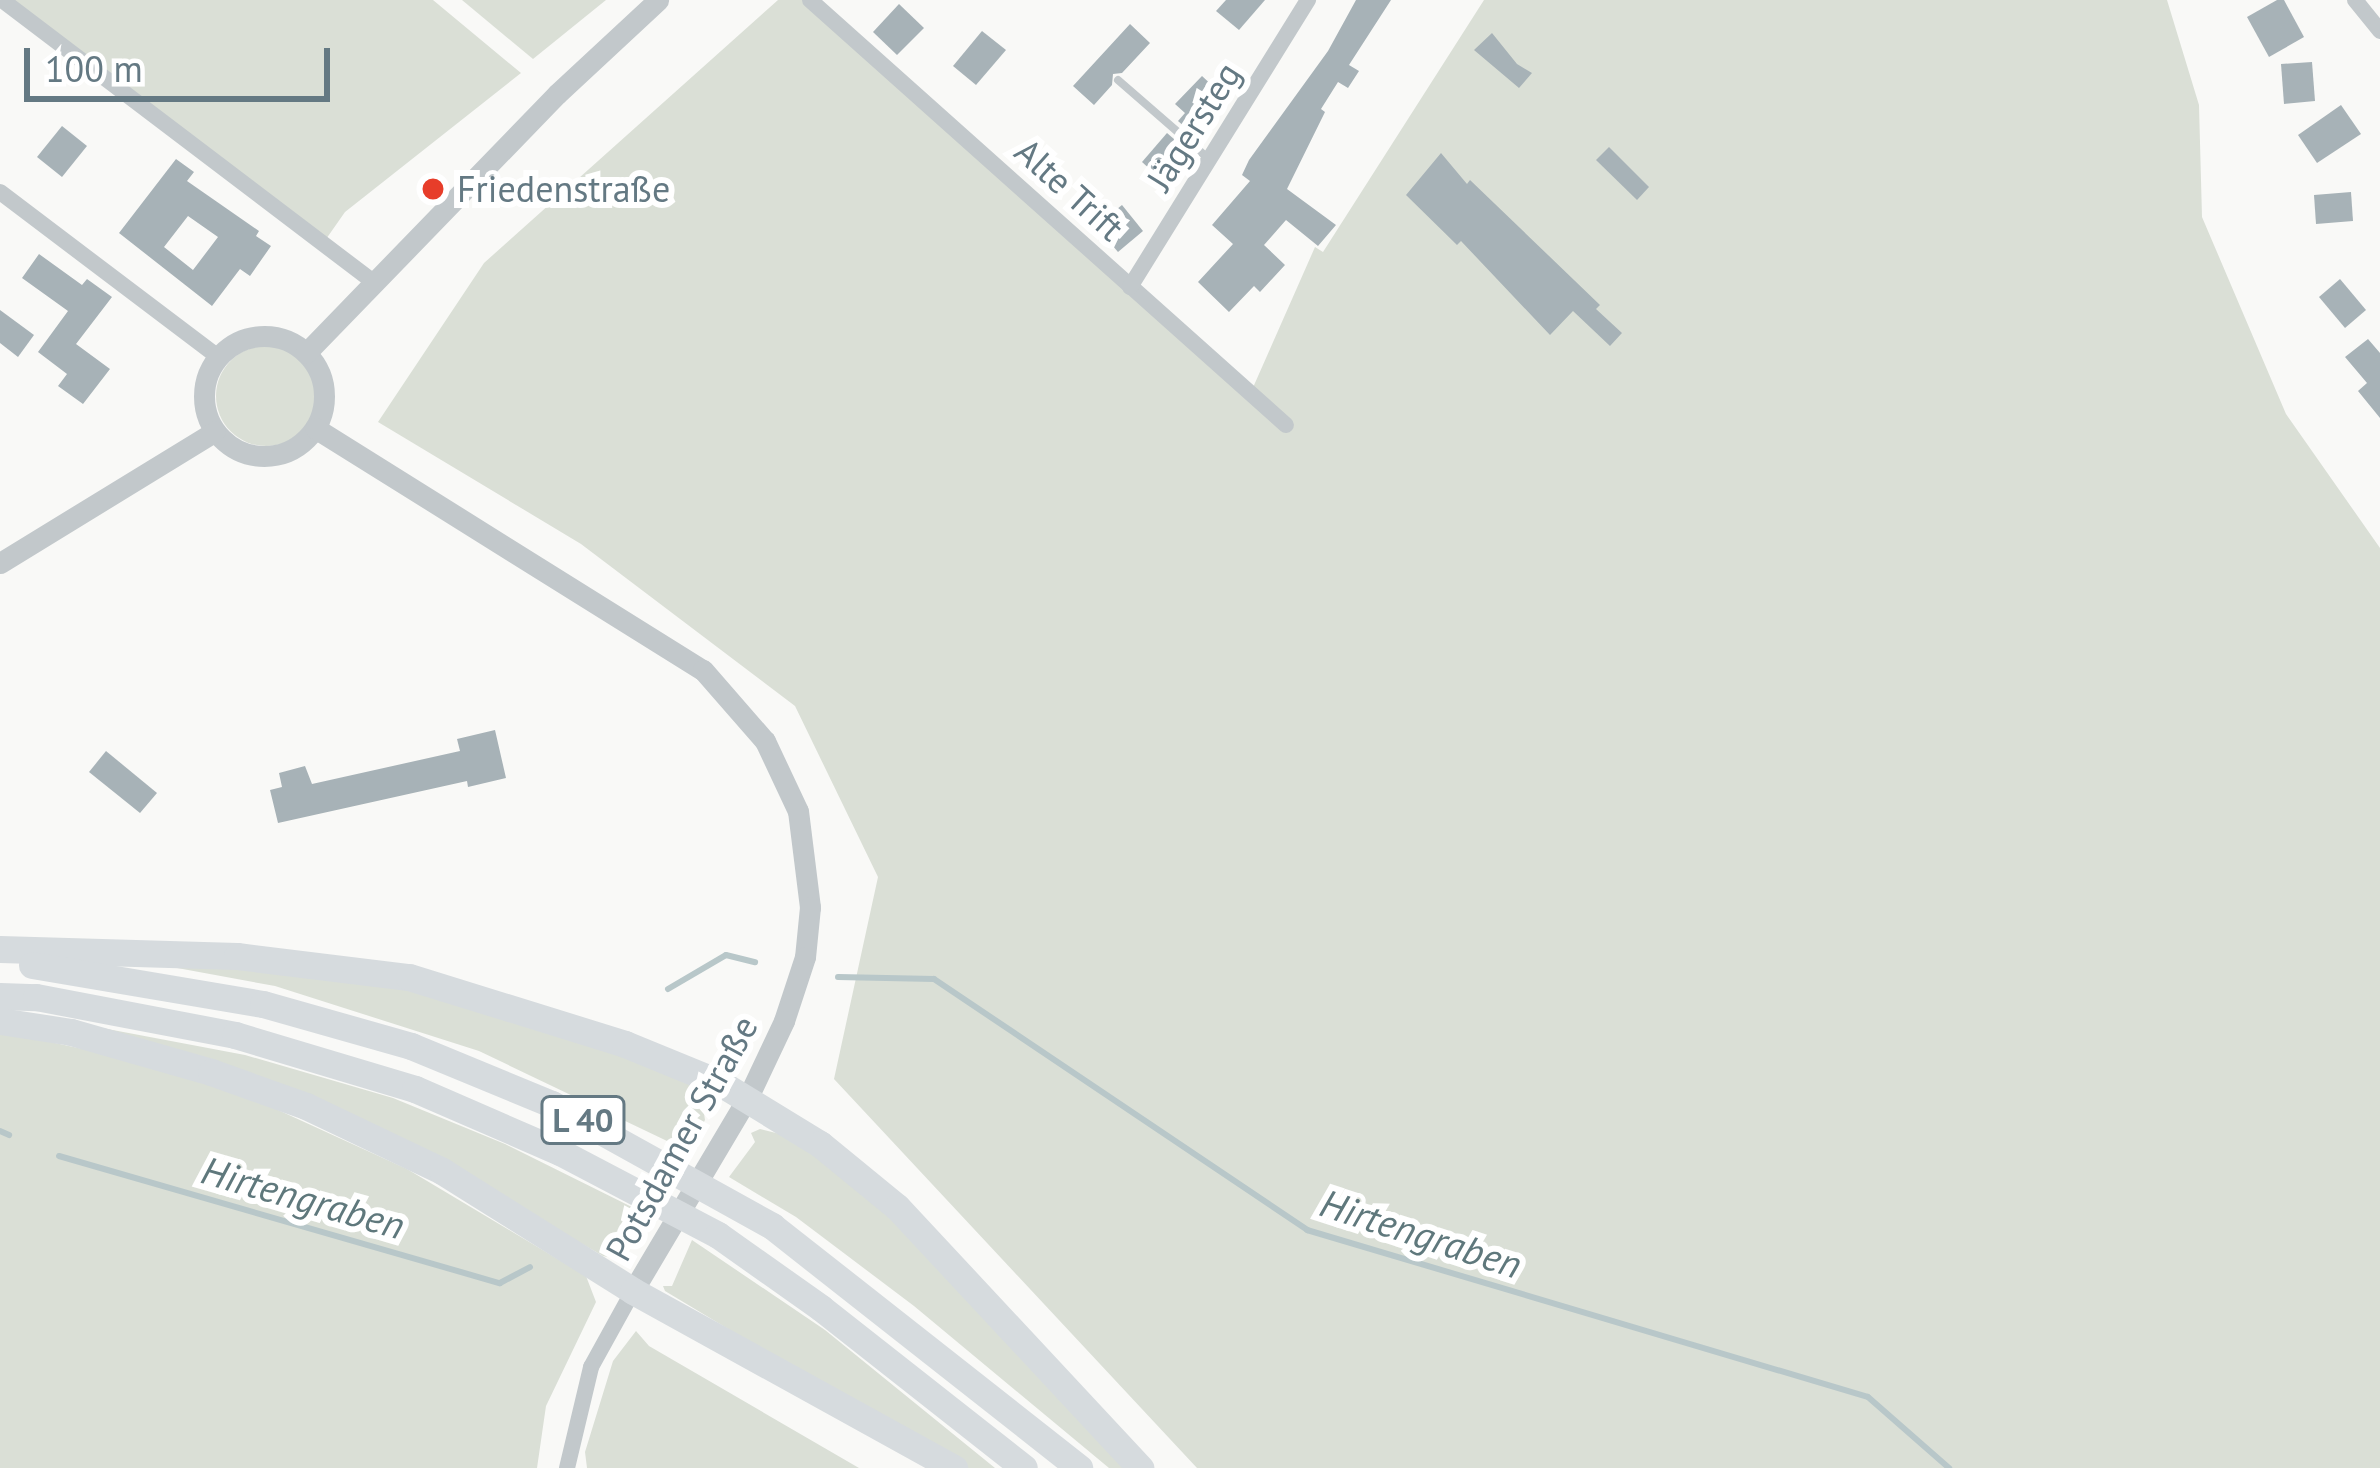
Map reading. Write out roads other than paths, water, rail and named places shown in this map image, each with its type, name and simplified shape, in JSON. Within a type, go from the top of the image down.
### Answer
[{"type":"highway","points":[[0,949],[277,959],[409,977],[625,1044],[748,1097],[820,1144],[897,1207],[1140,1468]]},
{"type":"highway","name":"L 40","points":[[0,962],[82,970],[263,1004],[411,1046],[553,1104],[670,1165],[772,1226],[1079,1468]]},
{"type":"highway","name":"L 40","points":[[0,996],[36,997],[235,1034],[415,1089],[560,1152],[718,1235],[821,1308],[1024,1468]]},
{"type":"highway","points":[[0,1022],[91,1038],[306,1106],[442,1171],[633,1292],[954,1468]]},
{"type":"street","points":[[2,0],[376,284]]},
{"type":"street","points":[[306,353],[557,94],[658,0]]},
{"type":"street","name":"Alte Trift","points":[[810,0],[1286,425]]},
{"type":"street","name":"Jägersteg","points":[[1130,287],[1308,0]]},
{"type":"street","points":[[2356,0],[2380,31]]},
{"type":"street","points":[[0,192],[218,357]]},
{"type":"street","points":[[271,336],[306,353],[323,381],[322,413],[315,428],[302,443],[266,456],[229,445],[215,431],[204,394],[218,357],[251,338],[271,336]]},
{"type":"street","name":"Potsdamer Straße","points":[[315,428],[703,670],[765,741],[798,811],[810,908],[805,957],[784,1021],[748,1097],[591,1367],[572,1429],[567,1468]]},
{"type":"street","points":[[0,563],[215,431]]},
{"type":"lane","points":[[1118,80],[1210,160]]},
{"type":"waterway","name":"Hirtengraben","points":[[668,989],[726,955],[755,962]]},
{"type":"waterway","name":"Hirtengraben","points":[[838,977],[934,979],[1307,1230],[1868,1397],[1949,1468]]},
{"type":"waterway","name":"Hirtengraben","points":[[0,1131],[9,1135]]},
{"type":"waterway","name":"Hirtengraben","points":[[59,1156],[500,1283],[530,1267]]},
{"type":"place","name":"Friedenstraße","points":[[433,189]]}]
